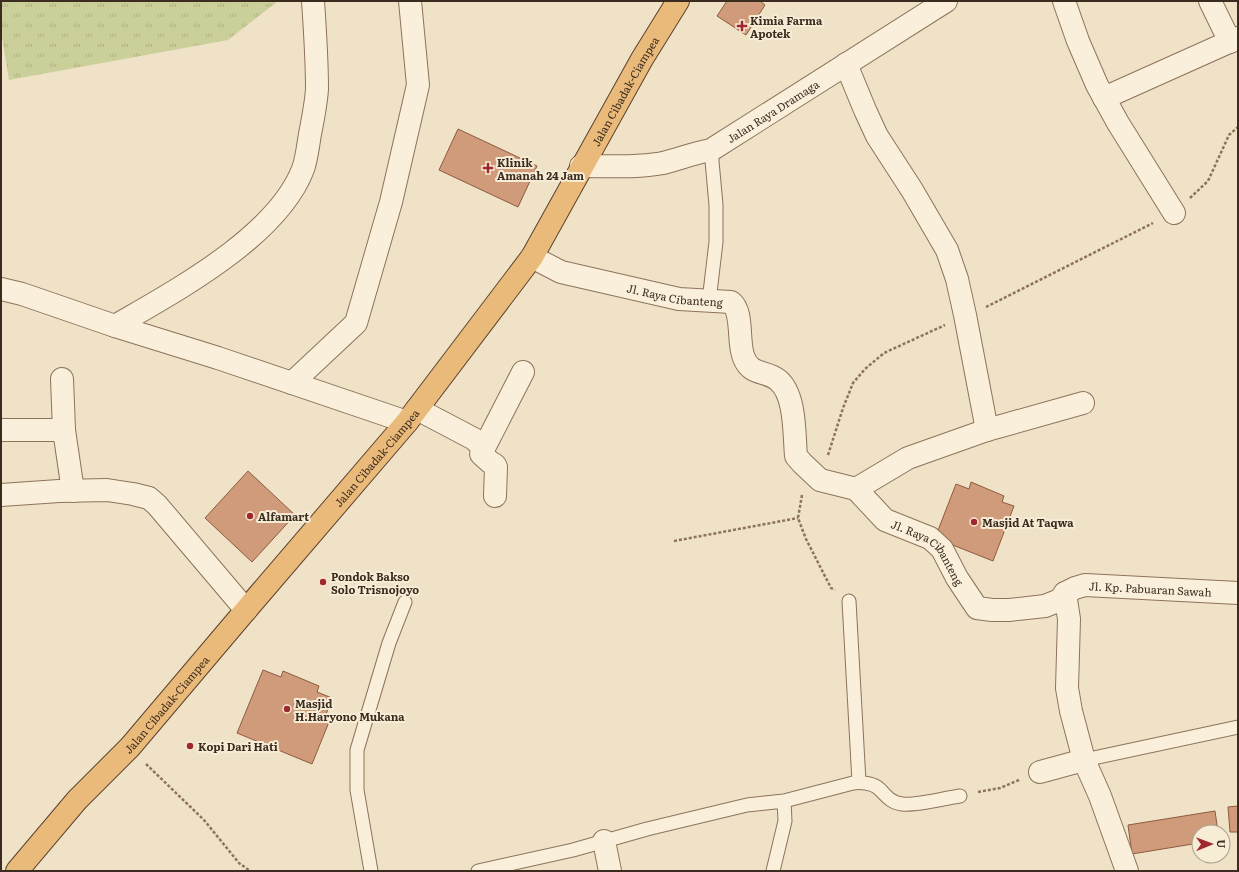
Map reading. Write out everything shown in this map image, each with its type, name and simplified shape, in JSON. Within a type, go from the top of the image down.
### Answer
[{"type":"highway","name":"Jalan Cibadak-Ciampea","points":[[17,871],[76,800],[130,747],[412,416],[532,257],[581,166],[678,1]]},
{"type":"street","points":[[115,326],[180,288],[263,227],[281,206],[294,186],[303,169],[316,97],[316,45],[313,1]]},
{"type":"street","points":[[292,383],[356,323],[391,202],[418,85],[410,1]]},
{"type":"street","name":"Jalan Raya Dramaga","points":[[581,166],[644,165],[662,163],[711,150],[946,1]]},
{"type":"street","points":[[1064,1],[1096,85],[1174,213]]},
{"type":"street","points":[[1104,98],[1234,40],[1210,1]]},
{"type":"street","points":[[846,64],[877,136],[912,190],[947,250],[957,279],[987,430]]},
{"type":"street","name":"Jl. Raya Cibanteng","points":[[532,257],[562,272],[679,299],[731,302],[738,311],[740,344],[743,357],[749,367],[757,372],[778,380],[790,396],[796,456],[820,480],[856,489],[885,520],[930,538],[942,549],[957,578],[977,608],[1009,610],[1045,606],[1060,600],[1065,593]]},
{"type":"street","points":[[1,290],[22,294],[115,326],[292,383],[412,416],[474,439],[484,448]]},
{"type":"street","points":[[495,496],[495,465],[481,454],[523,372]]},
{"type":"street","points":[[62,379],[64,430],[73,491]]},
{"type":"street","points":[[856,489],[908,458],[987,430],[1083,403]]},
{"type":"street","points":[[1,430],[64,430]]},
{"type":"street","points":[[1,495],[107,490],[149,498],[157,505],[246,610]]},
{"type":"street","name":"Jl. Kp. Pabuaran Sawah","points":[[1065,593],[1086,585],[1238,593]]},
{"type":"street","points":[[1065,593],[1069,619],[1068,688],[1071,711],[1084,760],[1100,796],[1127,871]]},
{"type":"street","points":[[1040,772],[1084,760]]},
{"type":"street","points":[[604,841],[610,871]]},
{"type":"lane","points":[[708,301],[716,242],[716,205],[711,150]]},
{"type":"lane","points":[[849,601],[859,782]]},
{"type":"lane","points":[[371,871],[357,790],[357,750],[389,643],[405,602]]},
{"type":"lane","points":[[1084,760],[1238,728]]},
{"type":"lane","points":[[478,871],[573,850],[747,805],[784,801],[859,782],[876,786],[889,800],[902,804],[928,802],[960,796]]},
{"type":"lane","points":[[773,871],[785,822],[784,801]]},
{"type":"path","points":[[820,480],[842,408],[853,383],[865,369],[884,353],[1002,299],[1174,213],[1208,181],[1229,135],[1238,127]]},
{"type":"path","points":[[674,540],[798,518],[806,539],[831,588],[849,601]]},
{"type":"path","points":[[130,747],[204,820],[239,863],[250,871]]},
{"type":"path","points":[[960,796],[1000,788],[1040,772]]},
{"type":"green space","points":[[1,1],[278,1],[228,40],[9,80],[1,31]]},
{"type":"building","name":"Kimia Farma Apotek","points":[[727,1],[760,1],[765,5],[746,35],[717,16]]},
{"type":"building","name":"Klinik Amanah 24 Jam","points":[[458,129],[537,166],[518,207],[439,170]]},
{"type":"building","name":"Alfamart","points":[[248,471],[295,515],[252,562],[205,518]]},
{"type":"building","name":"Masjid At Taqwa","points":[[971,482],[1004,496],[1002,502],[1014,506],[993,561],[935,538],[956,484],[969,489]]},
{"type":"building","name":"Masjid H.Haryono Mukana","points":[[263,670],[281,677],[283,671],[319,686],[317,692],[332,698],[324,720],[329,722],[312,764],[237,733]]},
{"type":"building","points":[[1238,806],[1238,832],[1231,832],[1228,807]]},
{"type":"building","points":[[1215,811],[1217,824],[1191,824],[1191,844],[1132,854],[1128,825]]},
{"type":"place","name":"Kimia Farma Apotek","points":[[742,26]]},
{"type":"place","name":"Klinik Amanah 24 Jam","points":[[488,168]]},
{"type":"place","name":"Alfamart","points":[[250,516]]},
{"type":"place","name":"Masjid At Taqwa","points":[[974,522]]},
{"type":"place","name":"Pondok Bakso Solo Trisnojoyo","points":[[323,582]]},
{"type":"place","name":"Masjid H.Haryono Mukana","points":[[287,709]]},
{"type":"place","name":"Kopi Dari Hati","points":[[190,746]]}]
